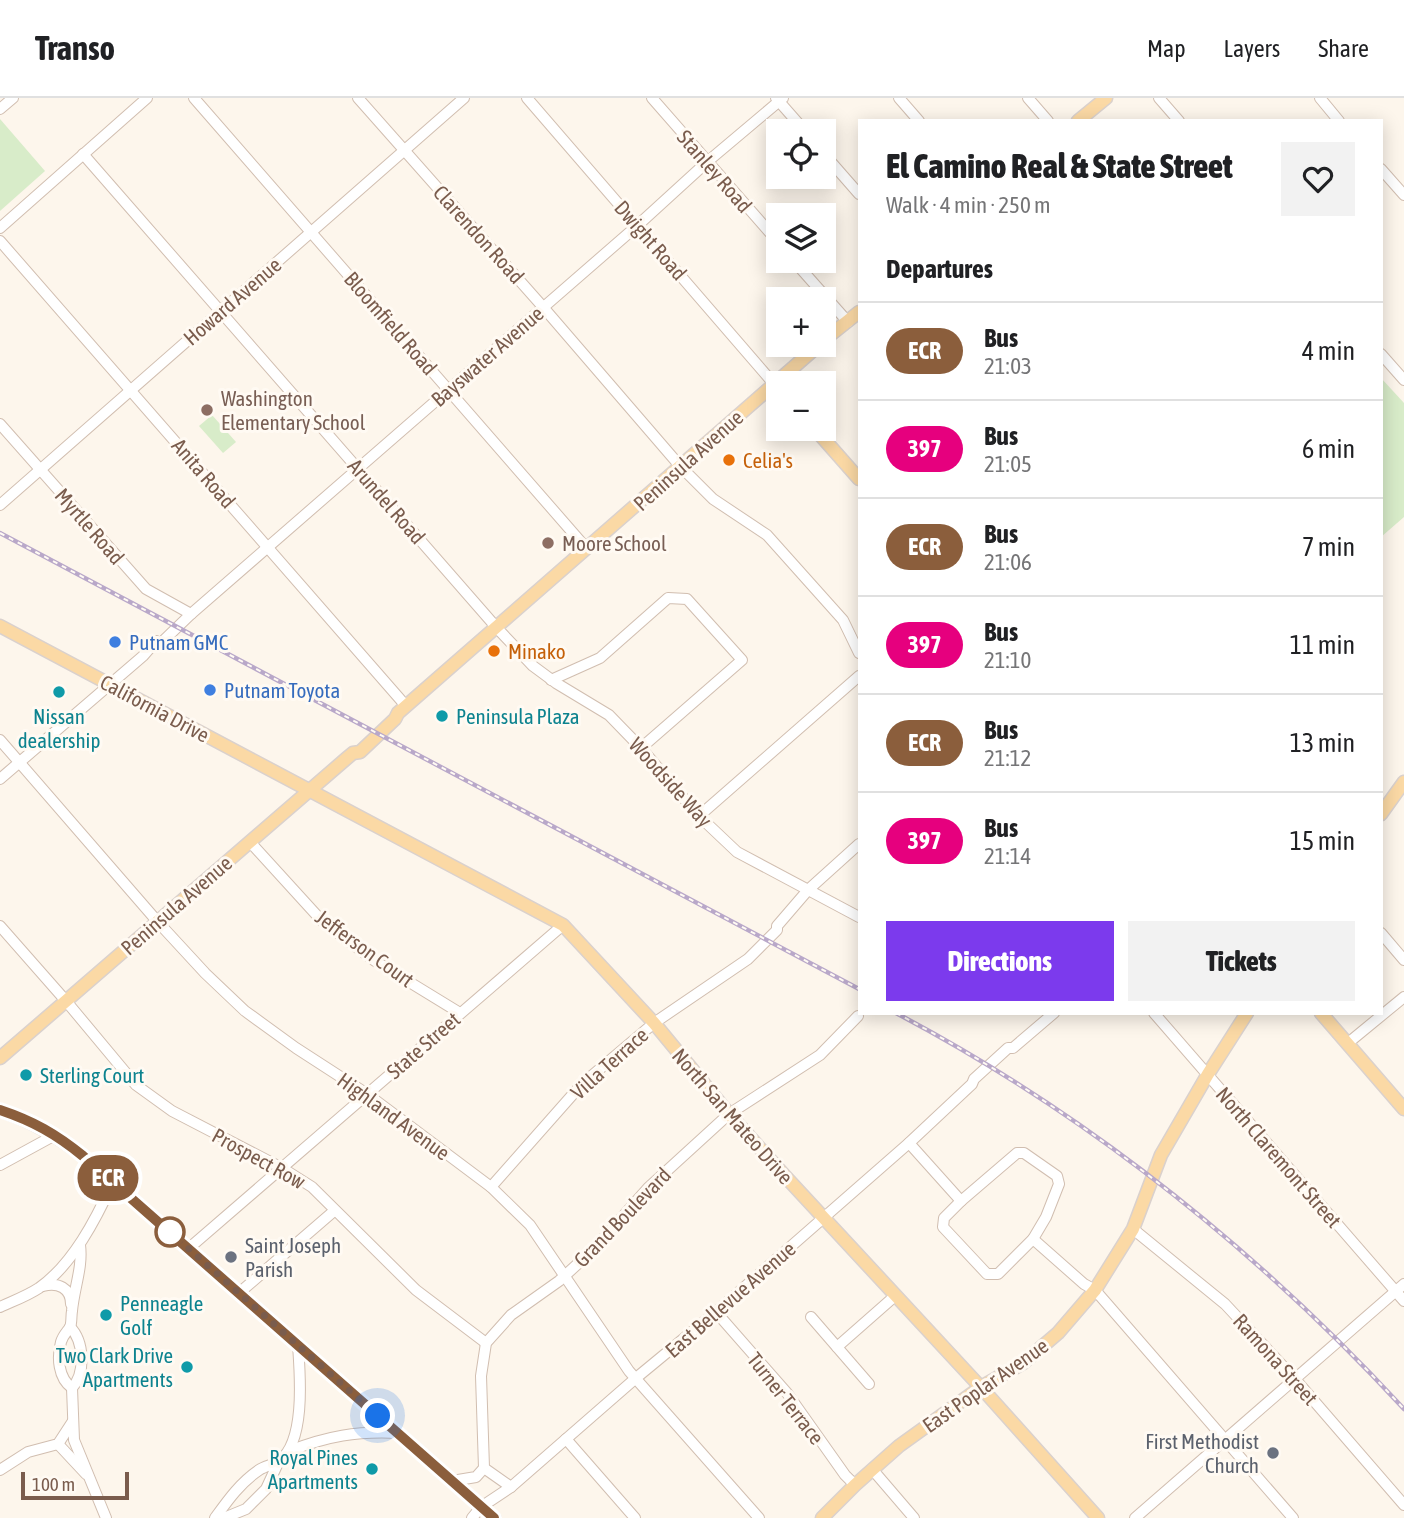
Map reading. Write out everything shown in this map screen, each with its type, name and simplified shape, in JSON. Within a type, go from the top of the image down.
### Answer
[{"type":"main road","points":[[1080,119],[1106,98]]},
{"type":"main road","points":[[836,331],[858,313]]},
{"type":"main road","name":"Peninsula Avenue","points":[[792,371],[807,357]]},
{"type":"main road","name":"Peninsula Avenue","points":[[0,1058],[353,753],[357,743],[390,714],[402,709],[680,466],[766,395]]},
{"type":"main road","points":[[826,441],[858,478]]},
{"type":"main road","name":"California Drive","points":[[0,626],[309,790]]},
{"type":"main road","points":[[1383,811],[1404,782]]},
{"type":"main road","name":"North San Mateo Drive","points":[[309,790],[563,925],[654,1023],[729,1114],[823,1219],[981,1387],[1098,1518]]},
{"type":"main road","name":"East Poplar Avenue","points":[[822,1518],[898,1446],[981,1387],[1023,1363],[1058,1333],[1095,1290],[1133,1229],[1161,1155],[1246,1015]]},
{"type":"main road","points":[[1323,1015],[1404,1109]]},
{"type":"main road","points":[[0,1110],[24,1118],[55,1135],[113,1182],[494,1518]]},
{"type":"street","points":[[0,109],[13,98]]},
{"type":"street","points":[[0,228],[147,98]]},
{"type":"street","name":"Bloomfield Road","points":[[194,98],[587,549]]},
{"type":"street","name":"Clarendon Road","points":[[358,98],[680,466]]},
{"type":"street","name":"Howard Avenue","points":[[0,505],[464,98]]},
{"type":"street","name":"Dwight Road","points":[[527,98],[766,373]]},
{"type":"street","name":"Stanley Road","points":[[652,98],[766,228]]},
{"type":"street","points":[[899,98],[917,119]]},
{"type":"street","points":[[1028,98],[1046,119]]},
{"type":"street","points":[[1160,98],[1177,119]]},
{"type":"street","points":[[1320,98],[1337,119]]},
{"type":"street","points":[[779,99],[795,119]]},
{"type":"street","name":"Bayswater Avenue","points":[[0,779],[111,685],[155,645],[158,638],[181,616],[191,614],[779,99]]},
{"type":"street","name":"Arundel Road","points":[[83,154],[496,627]]},
{"type":"street","points":[[836,168],[858,193]]},
{"type":"street","points":[[1383,171],[1404,195]]},
{"type":"street","name":"Anita Road","points":[[0,241],[268,547],[402,709]]},
{"type":"street","points":[[805,273],[848,322]]},
{"type":"street","points":[[1383,356],[1404,380]]},
{"type":"street","name":"Myrtle Road","points":[[0,424],[146,589],[191,614]]},
{"type":"street","points":[[680,466],[713,499],[767,534],[843,620],[858,651]]},
{"type":"street","points":[[551,680],[600,658],[668,598],[687,599],[742,660],[640,748]]},
{"type":"street","name":"Woodside Way","points":[[496,627],[533,666],[609,715],[699,816],[737,852],[858,916]]},
{"type":"street","points":[[699,816],[858,677]]},
{"type":"street","name":"Highland Avenue","points":[[0,740],[157,921],[245,1011],[296,1048],[368,1094],[491,1187],[530,1225],[629,1371],[759,1518]]},
{"type":"street","name":"Jefferson Court","points":[[250,842],[322,921],[375,961],[460,1013]]},
{"type":"street","name":"Villa Terrace","points":[[491,1187],[582,1084],[654,1023],[746,959],[808,890],[858,845]]},
{"type":"street","name":"State Street","points":[[188,1249],[563,925]]},
{"type":"street","name":"Prospect Row","points":[[0,926],[136,1086],[172,1111],[282,1168],[312,1187],[416,1290],[486,1343]]},
{"type":"street","points":[[1383,935],[1404,960]]},
{"type":"street","points":[[1383,1014],[1404,997]]},
{"type":"street","name":"East Bellevue Avenue","points":[[472,1518],[481,1507],[511,1487],[716,1312],[909,1143],[1009,1048],[1013,1048],[1052,1015]]},
{"type":"street","name":"North Claremont Street","points":[[1156,1015],[1404,1301]]},
{"type":"street","points":[[1348,1043],[1382,1015]]},
{"type":"street","name":"Grand Boulevard","points":[[486,1343],[511,1315],[564,1276],[594,1249],[648,1188],[729,1114],[820,1055],[858,1016]]},
{"type":"street","points":[[0,1164],[55,1135]]},
{"type":"street","points":[[909,1143],[961,1201]]},
{"type":"street","points":[[1017,1153],[1024,1153],[1057,1176],[1059,1184],[1046,1217],[1032,1239],[998,1274],[987,1274],[943,1227],[944,1218],[961,1201],[1017,1153]]},
{"type":"street","points":[[42,1286],[80,1245],[100,1212],[113,1182]]},
{"type":"street","points":[[239,1293],[334,1211]]},
{"type":"street","name":"Ramona Street","points":[[1133,1229],[1225,1304],[1295,1379],[1404,1505]]},
{"type":"street","points":[[1032,1239],[1084,1284],[1095,1290],[1293,1518]]},
{"type":"street","points":[[72,1388],[65,1382],[60,1365],[61,1340],[70,1326],[82,1257],[80,1245]]},
{"type":"street","points":[[0,1307],[42,1286],[53,1284],[62,1287],[71,1297],[72,1308]]},
{"type":"street","points":[[1135,1518],[1404,1284]]},
{"type":"street","points":[[837,1347],[895,1296]]},
{"type":"street","name":"Turner Terrace","points":[[716,1312],[787,1393],[855,1485]]},
{"type":"street","points":[[811,1317],[869,1384]]},
{"type":"street","points":[[70,1326],[77,1336],[81,1361],[80,1377],[72,1388],[74,1440],[106,1518]]},
{"type":"street","points":[[452,1482],[476,1478],[484,1468],[481,1376],[486,1343]]},
{"type":"street","points":[[289,1451],[299,1420],[298,1345]]},
{"type":"street","points":[[0,1470],[28,1452],[58,1444],[73,1420]]},
{"type":"street","points":[[224,1518],[246,1509],[266,1489],[279,1461],[289,1451],[332,1436],[398,1433]]},
{"type":"street","points":[[566,1439],[635,1518]]},
{"type":"street","points":[[58,1444],[89,1476]]},
{"type":"street","points":[[215,1518],[235,1491],[251,1476],[279,1461]]},
{"type":"street","points":[[484,1468],[511,1487]]},
{"type":"street","points":[[872,1469],[914,1518]]},
{"type":"green space","points":[[0,119],[45,171],[0,211]]},
{"type":"green space","points":[[1383,380],[1404,403],[1404,517],[1383,535]]},
{"type":"green space","points":[[212,415],[236,442],[223,453],[199,426]]},
{"type":"railway","points":[[0,533],[858,988]]},
{"type":"railway","points":[[900,1015],[1035,1095],[1167,1190],[1290,1295],[1404,1409]]},
{"type":"bus line","name":"ECR","points":[[0,1110],[40,1126],[83,1156],[494,1518]]},
{"type":"place","name":"Washington Elementary School","points":[[207,410]]},
{"type":"place","name":"Celia's","points":[[729,460]]},
{"type":"place","name":"Moore School","points":[[548,543]]},
{"type":"place","name":"Putnam GMC","points":[[115,642]]},
{"type":"place","name":"Minako","points":[[494,651]]},
{"type":"place","name":"Putnam Toyota","points":[[210,690]]},
{"type":"place","name":"Nissan dealership","points":[[59,692]]},
{"type":"place","name":"Peninsula Plaza","points":[[442,716]]},
{"type":"place","name":"Sterling Court","points":[[26,1075]]},
{"type":"place","name":"Saint Joseph Parish","points":[[231,1257]]},
{"type":"place","name":"Penneagle Golf","points":[[106,1315]]},
{"type":"place","name":"Two Clark Drive Apartments","points":[[187,1367]]},
{"type":"place","name":"First Methodist Church","points":[[1273,1453]]},
{"type":"place","name":"Royal Pines Apartments","points":[[372,1469]]},
{"type":"route","points":[[170,1232],[378,1416]]}]
